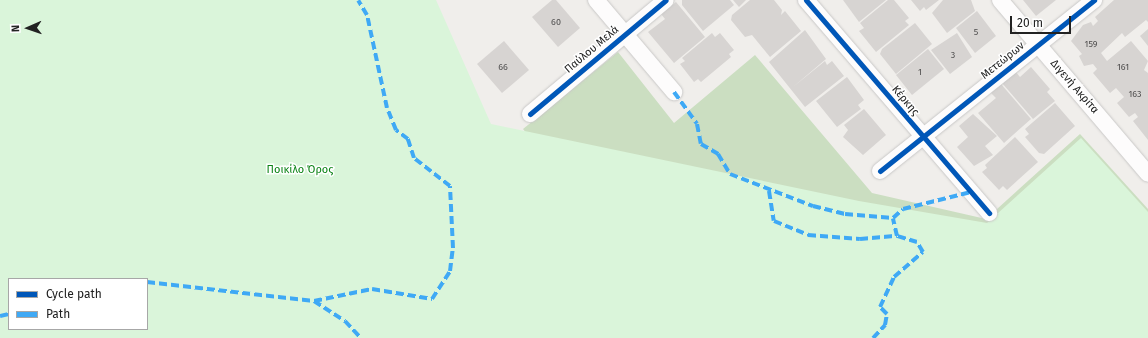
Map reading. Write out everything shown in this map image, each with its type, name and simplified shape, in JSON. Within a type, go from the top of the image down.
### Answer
[{"type":"street","points":[[596,0],[674,92]]},
{"type":"street","name":"Παύλου Μελά","points":[[530,114],[626,36],[666,0]]},
{"type":"street","name":"Κέρκης","points":[[806,0],[989,213]]},
{"type":"street","name":"Διγενή Ακρίτα","points":[[1000,0],[1148,174]]},
{"type":"street","name":"Μετεώρων","points":[[880,171],[1094,0]]},
{"type":"green space","name":"Ποικίλο Όρος","points":[[0,0],[436,0],[491,124],[859,201],[987,223],[1081,138],[1148,212],[1148,338],[0,338]]},
{"type":"green space","points":[[618,52],[674,123],[755,55],[872,193],[986,219],[1080,134],[1148,209],[1148,338],[465,338],[542,153],[523,129]]},
{"type":"building","points":[[552,0],[556,0],[580,28],[558,47],[532,17]]},
{"type":"building","points":[[682,0],[730,0],[734,5],[703,31],[682,5]]},
{"type":"building","points":[[733,0],[746,0],[739,7]]},
{"type":"building","points":[[750,0],[774,0],[782,10],[781,15],[785,11],[801,31],[770,57],[752,35],[745,37],[731,20],[732,15]]},
{"type":"building","points":[[843,0],[886,0],[859,22]]},
{"type":"building","points":[[888,0],[894,0],[909,18],[905,21],[909,25],[876,52],[859,31],[864,28],[860,23]]},
{"type":"building","points":[[911,0],[939,0],[926,10],[924,7],[920,11]]},
{"type":"building","points":[[943,0],[971,0],[975,11],[947,33],[932,13]]},
{"type":"building","points":[[1023,0],[1056,0],[1036,16]]},
{"type":"building","points":[[1114,0],[1148,0],[1148,22],[1146,20],[1125,37],[1122,33],[1101,53],[1107,61],[1131,41],[1148,61],[1144,70],[1148,73],[1148,140],[1133,121],[1138,117],[1135,113],[1129,117],[1117,103],[1124,97],[1116,88],[1110,93],[1093,73],[1097,69],[1093,64],[1084,66],[1079,56],[1082,54],[1071,41],[1083,25],[1091,22],[1093,26],[1098,21],[1095,17]]},
{"type":"building","points":[[676,2],[705,37],[674,63],[648,32],[665,19],[661,14]]},
{"type":"building","points":[[977,11],[996,36],[975,53],[956,28]]},
{"type":"building","points":[[915,23],[932,44],[896,74],[880,54],[882,49]]},
{"type":"building","points":[[1148,29],[1148,46],[1140,36]]},
{"type":"building","points":[[805,30],[826,59],[793,87],[825,61],[827,65],[832,61],[844,76],[805,107],[769,62]]},
{"type":"building","points":[[712,33],[715,37],[720,33],[734,50],[729,54],[731,57],[701,82],[698,79],[694,82],[680,64],[685,61],[682,58]]},
{"type":"building","points":[[957,33],[972,57],[950,74],[931,50]]},
{"type":"building","points":[[504,41],[529,70],[502,93],[477,64]]},
{"type":"building","points":[[928,49],[944,69],[912,95],[896,75]]},
{"type":"building","points":[[1031,67],[1050,89],[1047,92],[1055,101],[1033,119],[1002,83],[1015,71],[1020,77]]},
{"type":"building","points":[[847,77],[864,100],[858,105],[861,109],[837,127],[816,101]]},
{"type":"building","points":[[1001,84],[1031,119],[1004,143],[978,113],[996,98],[991,93]]},
{"type":"building","points":[[1055,103],[1075,126],[1044,154],[1039,153],[1025,137],[1029,134],[1025,129]]},
{"type":"building","points":[[864,109],[886,135],[863,155],[843,137],[848,130],[844,125]]},
{"type":"building","points":[[973,114],[997,136],[985,146],[993,155],[974,166],[957,147],[968,137],[959,126]]},
{"type":"building","points":[[1015,137],[1038,162],[1007,190],[1003,186],[999,190],[982,172],[987,168],[985,165]]},
{"type":"marked path","points":[[314,301],[372,289],[432,299],[450,271],[453,248],[450,186],[414,158],[408,139],[396,130],[387,108],[367,15],[358,0]]},
{"type":"marked path","points":[[674,92],[697,124],[701,144],[718,154],[730,174],[813,206],[845,214],[893,218]]},
{"type":"marked path","points":[[769,191],[774,221],[808,235],[860,239],[897,236]]},
{"type":"marked path","points":[[873,338],[885,325],[887,314],[880,307],[894,277],[923,252],[917,242],[897,236],[893,218],[903,209],[971,192]]},
{"type":"marked path","points":[[148,282],[314,301],[345,321],[361,338]]},
{"type":"marked path","points":[[0,316],[8,314]]},
{"type":"cycle path","points":[[530,114],[666,0]]},
{"type":"cycle path","points":[[806,0],[989,213]]},
{"type":"cycle path","points":[[880,171],[1094,0]]}]
